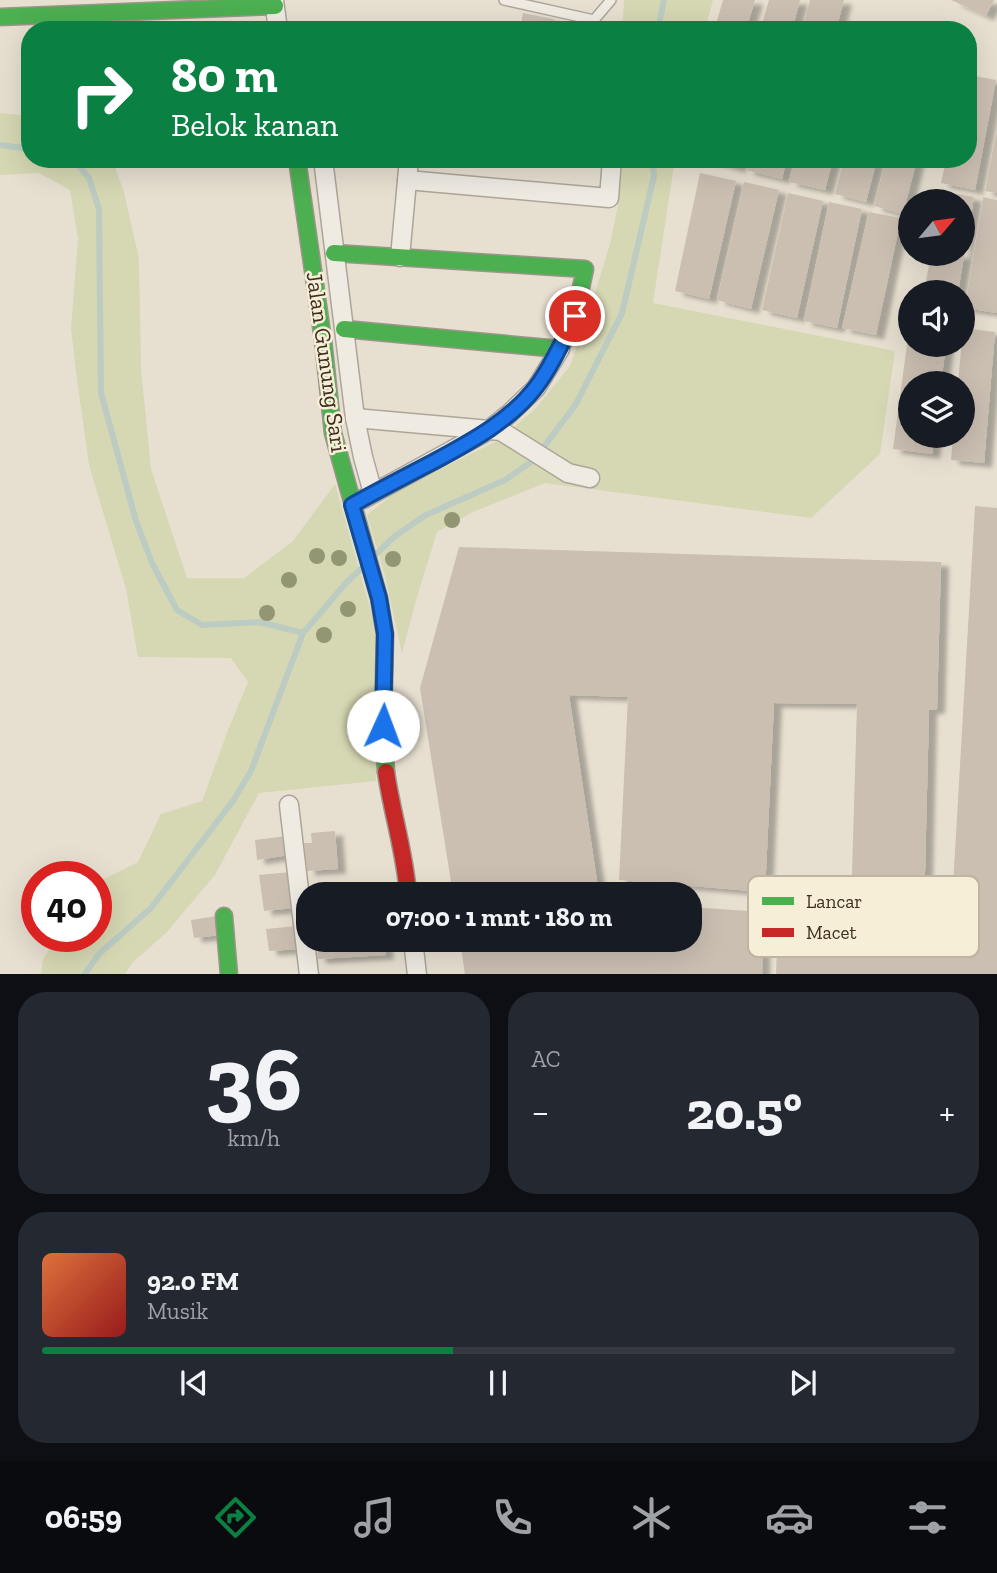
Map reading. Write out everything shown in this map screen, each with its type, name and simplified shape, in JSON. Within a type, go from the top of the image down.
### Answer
[{"type":"street","points":[[0,17],[105,7],[274,3],[277,21]]},
{"type":"street","name":"Jalan Gunung Sari","points":[[299,168],[333,433],[379,598],[385,634],[385,762],[390,805],[407,882]]},
{"type":"street","points":[[324,168],[355,418],[373,493]]},
{"type":"street","points":[[400,257],[408,168]]},
{"type":"street","points":[[407,180],[609,198],[611,168]]},
{"type":"street","points":[[334,253],[585,269],[575,316],[536,388],[489,430],[352,505]]},
{"type":"street","points":[[344,329],[559,349]]},
{"type":"street","points":[[355,418],[501,431],[568,472],[590,478]]},
{"type":"street","points":[[289,805],[309,974]]},
{"type":"street","points":[[224,916],[229,974]]},
{"type":"street","points":[[414,952],[417,974]]},
{"type":"lane","points":[[504,0],[594,20],[611,0]]},
{"type":"green space","points":[[624,0],[713,0],[707,21],[623,21]]},
{"type":"green space","points":[[0,113],[21,115],[21,168],[115,168],[124,192],[139,259],[141,369],[151,469],[187,578],[244,578],[293,541],[335,484],[376,629],[376,781],[259,793],[215,875],[166,933],[133,962],[125,974],[41,974],[43,959],[48,952],[112,952],[112,875],[138,862],[161,814],[202,801],[248,682],[231,658],[138,657],[126,589],[89,465],[71,328],[78,239],[70,190],[39,173],[0,175]]},
{"type":"green space","points":[[622,168],[674,168],[653,303],[895,351],[880,454],[811,518],[545,483],[473,512],[437,532],[402,653],[385,576],[367,515],[400,489],[499,440],[536,408],[570,366],[610,244]]},
{"type":"building","points":[[723,0],[755,0],[749,21],[717,21]]},
{"type":"building","points":[[769,0],[800,0],[794,21],[763,21]]},
{"type":"building","points":[[810,0],[844,0],[838,21],[804,21]]},
{"type":"building","points":[[951,0],[994,0],[986,16]]},
{"type":"building","points":[[523,13],[554,19],[554,21],[522,21]]},
{"type":"building","points":[[977,77],[996,80],[975,190],[941,183],[944,168],[977,168]]},
{"type":"building","points":[[997,134],[997,193],[985,191]]},
{"type":"building","points":[[747,168],[785,168],[782,179]]},
{"type":"building","points":[[793,168],[831,168],[825,190],[789,182]]},
{"type":"building","points":[[842,168],[875,168],[866,202],[835,194]]},
{"type":"building","points":[[884,168],[915,168],[909,189],[898,189],[898,213],[874,206]]},
{"type":"building","points":[[700,173],[736,181],[709,299],[675,291]]},
{"type":"building","points":[[744,182],[779,190],[751,309],[717,300]]},
{"type":"building","points":[[788,193],[823,201],[797,318],[762,310]]},
{"type":"building","points":[[983,197],[997,200],[997,313],[975,310],[975,280],[970,280],[972,266],[975,266],[975,246]]},
{"type":"building","points":[[829,202],[862,209],[837,328],[804,321]]},
{"type":"building","points":[[869,212],[898,217],[898,232],[876,335],[842,328]]},
{"type":"building","points":[[929,266],[962,266],[960,280],[926,280]]},
{"type":"building","points":[[975,330],[995,332],[984,463],[951,460],[952,448],[975,448],[975,371],[959,371],[960,357],[975,357]]},
{"type":"building","points":[[905,357],[944,357],[943,371],[903,371]]},
{"type":"building","points":[[898,412],[898,448],[933,448],[932,454],[893,449]]},
{"type":"building","points":[[975,506],[997,508],[997,974],[776,974],[777,957],[979,957],[979,876],[954,876]]},
{"type":"building","points":[[459,547],[941,562],[937,709],[929,710],[925,876],[852,876],[857,704],[774,703],[766,876],[748,876],[748,891],[702,887],[702,882],[619,880],[628,697],[569,695],[597,882],[451,882],[420,688]]},
{"type":"building","points":[[335,831],[338,869],[307,871],[304,843],[312,843],[311,833]]},
{"type":"building","points":[[286,836],[289,855],[257,860],[255,840]]},
{"type":"building","points":[[291,872],[294,908],[264,911],[259,875]]},
{"type":"building","points":[[702,908],[748,911],[748,957],[762,957],[762,974],[465,974],[462,952],[702,952]]},
{"type":"building","points":[[217,916],[220,935],[194,938],[191,920]]},
{"type":"building","points":[[296,926],[296,949],[269,951],[266,929]]},
{"type":"building","points":[[318,952],[386,952],[386,955],[318,959]]},
{"type":"waterway","points":[[660,21],[664,0]]},
{"type":"waterway","points":[[0,145],[21,148]]},
{"type":"waterway","points":[[81,168],[89,178],[99,209],[101,393],[136,521],[152,563],[177,610],[202,625],[259,622],[303,633]]},
{"type":"waterway","points":[[375,555],[395,536],[426,515],[505,480],[534,460],[576,404],[622,313],[654,176],[653,168]]},
{"type":"waterway","points":[[85,974],[99,954],[151,908],[233,801],[251,771],[303,633],[365,565]]},
{"type":"traffic: fast","points":[[0,17],[275,6]]},
{"type":"traffic: fast","points":[[298,168],[323,340],[333,433],[379,598],[385,634],[383,726],[386,772]]},
{"type":"traffic: fast","points":[[334,253],[585,269],[575,316],[560,349],[344,329]]},
{"type":"traffic: fast","points":[[224,916],[229,974]]},
{"type":"traffic: jam","points":[[386,772],[406,882]]},
{"type":"route","points":[[383,726],[385,634],[379,598],[352,505],[489,430],[509,414],[536,388],[575,316]]}]
